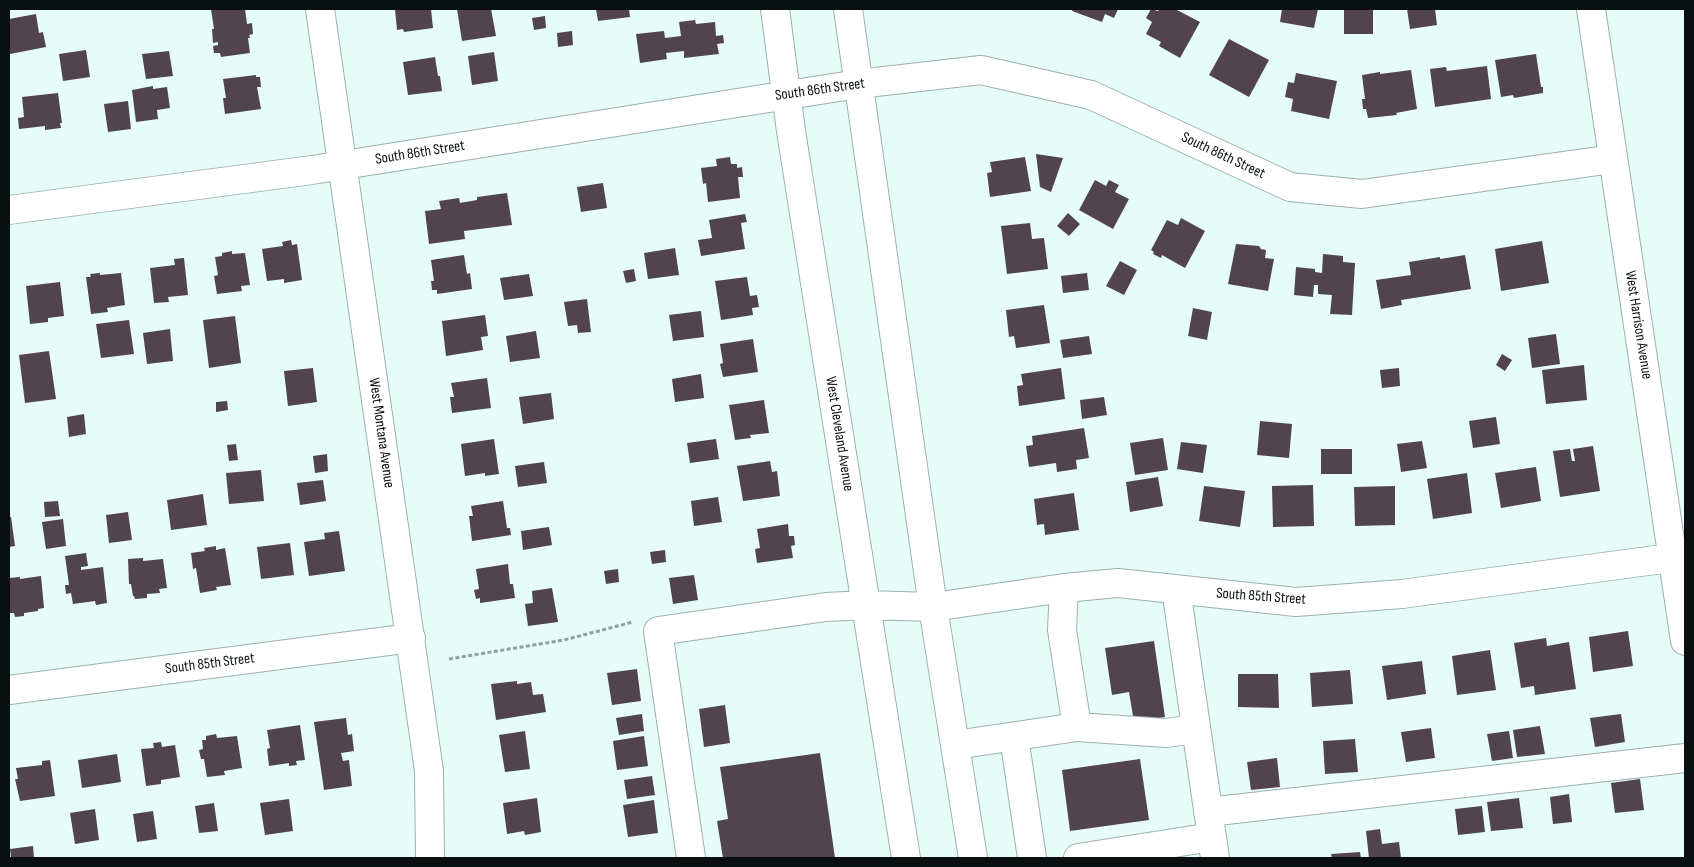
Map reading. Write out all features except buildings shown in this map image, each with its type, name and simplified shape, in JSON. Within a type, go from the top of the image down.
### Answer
[{"type":"street","name":"West Montana Avenue","points":[[320,9],[429,770],[430,858]]},
{"type":"street","name":"West Cleveland Avenue","points":[[775,9],[786,95],[906,858]]},
{"type":"street","points":[[848,9],[933,607],[973,858]]},
{"type":"street","name":"West Harrison Avenue","points":[[1591,9],[1613,158],[1679,556],[1685,641]]},
{"type":"street","name":"South 86th Street","points":[[9,210],[343,165],[858,84],[981,70],[1091,95],[1290,187],[1362,194],[1613,158]]},
{"type":"street","name":"South 85th Street","points":[[658,631],[826,607],[866,605],[933,607],[1064,588],[1118,583],[1296,602],[1402,594],[1679,556]]},
{"type":"street","points":[[1064,588],[1062,630],[1077,727]]},
{"type":"street","points":[[1176,589],[1212,836]]},
{"type":"street","points":[[658,631],[691,858]]},
{"type":"street","name":"South 85th Street","points":[[9,690],[411,638]]},
{"type":"street","points":[[955,745],[1077,727],[1166,733],[1196,729]]},
{"type":"street","points":[[1014,737],[1032,858]]},
{"type":"street","points":[[1078,858],[1685,758]]},
{"type":"path","points":[[449,659],[564,640],[646,619],[658,631]]}]
